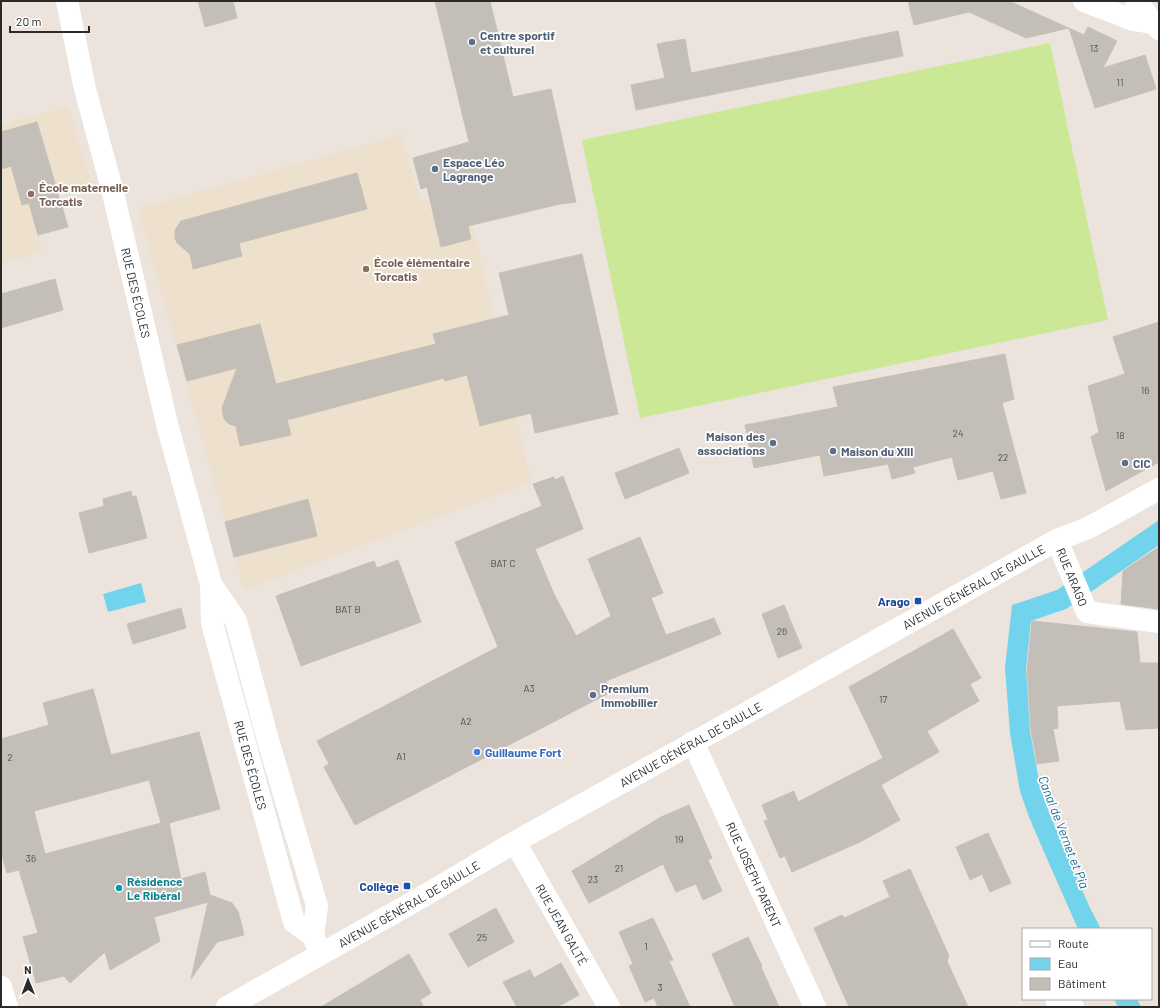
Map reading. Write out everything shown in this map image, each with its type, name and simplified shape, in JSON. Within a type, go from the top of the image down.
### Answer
[{"type":"street","name":"RUE DES ÉCOLES","points":[[67,1],[85,89],[112,189],[167,424],[210,584],[212,623],[294,922],[317,945]]},
{"type":"street","points":[[1084,1],[1133,20],[1158,26]]},
{"type":"street","points":[[1136,1],[1158,26]]},
{"type":"street","name":"AVENUE GÉNÉRAL DE GAULLE","points":[[227,1007],[317,945],[417,900],[515,842],[693,742],[1058,540],[1088,528],[1159,489]]},
{"type":"street","name":"RUE ARAGO","points":[[1058,540],[1087,612],[1158,625]]},
{"type":"street","name":"RUE JOSEPH PARENT","points":[[693,742],[815,1007]]},
{"type":"street","name":"RUE JEAN GALTÉ","points":[[515,842],[609,1007]]},
{"type":"street","points":[[1,987],[7,1007]]},
{"type":"street","points":[[1058,1000],[1073,1007]]},
{"type":"shaded area","name":"École maternelle Torcatis","points":[[68,106],[92,184],[29,203],[43,251],[1,263],[1,125]]},
{"type":"shaded area","points":[[401,135],[420,199],[468,202],[531,482],[244,590],[138,209]]},
{"type":"green space","points":[[1050,43],[1108,320],[640,418],[582,140]]},
{"type":"water","name":"Canal de Vernet et Pia","points":[[1159,520],[1159,545],[1066,609],[1031,621],[1026,668],[1030,731],[1040,786],[1048,810],[1066,853],[1100,928],[1078,928],[1029,817],[1020,791],[1010,733],[1005,668],[1012,605],[1057,590]]},
{"type":"water","points":[[141,583],[146,602],[108,612],[103,594]]},
{"type":"water","points":[[1114,1000],[1138,1000],[1141,1007],[1118,1007]]},
{"type":"building","points":[[198,1],[233,1],[237,18],[205,27]]},
{"type":"building","points":[[435,1],[490,1],[513,97],[551,89],[576,202],[560,204],[468,226],[471,239],[441,247],[427,187],[421,189],[413,158],[469,142]]},
{"type":"building","points":[[908,1],[1009,1],[1069,28],[1026,38],[969,12],[914,25]]},
{"type":"building","points":[[1088,27],[1117,41],[1103,68],[1145,55],[1156,89],[1095,108],[1069,28],[1084,35]]},
{"type":"building","points":[[898,31],[903,56],[636,110],[631,85],[665,78],[657,44],[685,39],[691,73]]},
{"type":"building","points":[[37,122],[68,227],[38,235],[29,203],[22,205],[11,166],[1,169],[1,132]]},
{"type":"building","points":[[357,173],[367,209],[239,243],[242,256],[193,269],[190,254],[178,244],[175,239],[175,230],[181,221]]},
{"type":"building","points":[[582,254],[618,414],[535,433],[531,413],[480,426],[467,375],[445,381],[444,378],[287,420],[291,435],[240,446],[236,426],[229,424],[224,419],[222,408],[237,368],[187,381],[177,345],[260,324],[276,384],[436,344],[433,334],[509,315],[499,273]]},
{"type":"building","points":[[55,279],[63,310],[1,328],[1,294]]},
{"type":"building","points":[[1159,322],[1159,462],[1106,491],[1091,437],[1099,432],[1088,386],[1125,374],[1113,337]]},
{"type":"building","points":[[1005,354],[1014,399],[1002,403],[1026,493],[1001,499],[993,471],[958,480],[952,457],[913,467],[915,473],[892,479],[888,464],[824,476],[820,455],[754,468],[745,425],[838,407],[833,387]]},
{"type":"building","points":[[679,448],[689,473],[625,499],[615,473]]},
{"type":"building","points":[[563,476],[583,529],[535,549],[554,594],[576,636],[611,616],[588,559],[640,537],[663,593],[651,598],[666,635],[714,618],[721,634],[606,681],[611,692],[355,825],[324,767],[329,764],[317,741],[498,647],[455,542],[542,506],[533,484],[554,477],[555,480]]},
{"type":"building","points":[[131,491],[132,497],[136,496],[147,538],[89,553],[79,513],[104,506],[103,499]]},
{"type":"building","points":[[308,499],[317,536],[234,557],[225,522]]},
{"type":"building","points":[[1159,547],[1159,609],[1121,604],[1123,571]]},
{"type":"building","points":[[398,560],[421,622],[301,666],[276,596],[374,561],[377,568]]},
{"type":"building","points":[[784,605],[802,648],[778,658],[762,614]]},
{"type":"building","points":[[181,608],[186,628],[133,644],[127,624]]},
{"type":"building","points":[[1032,621],[1137,632],[1140,663],[1159,663],[1159,728],[1126,730],[1120,701],[1057,706],[1058,728],[1053,729],[1059,761],[1037,764],[1031,730],[1027,671]]},
{"type":"building","points":[[953,629],[981,678],[970,684],[979,701],[927,731],[939,752],[881,785],[900,820],[862,841],[792,872],[785,856],[780,858],[764,821],[768,820],[762,805],[794,791],[798,802],[883,758],[849,687]]},
{"type":"building","points":[[93,689],[111,755],[199,732],[220,809],[169,823],[181,879],[205,872],[210,895],[232,903],[238,911],[244,935],[217,942],[191,979],[208,902],[154,917],[160,941],[110,970],[105,952],[70,983],[64,976],[36,983],[23,937],[38,933],[19,870],[7,873],[1,852],[1,739],[49,725],[43,703]],"holes":[[[149,780],[161,823],[45,854],[34,811]]]},
{"type":"building","points":[[689,805],[712,858],[708,860],[722,891],[703,900],[696,884],[676,892],[663,864],[589,903],[572,871],[661,817]]},
{"type":"building","points":[[988,833],[1011,883],[990,892],[982,874],[970,880],[956,847]]},
{"type":"building","points":[[910,869],[949,956],[947,961],[968,1007],[849,1007],[814,928],[842,915],[844,918],[890,897],[883,881]]},
{"type":"building","points":[[496,908],[514,942],[468,967],[449,934]]},
{"type":"building","points":[[653,918],[673,960],[669,961],[690,1007],[658,1007],[654,998],[645,1002],[629,966],[633,964],[619,932]]},
{"type":"building","points":[[748,937],[779,1007],[735,1007],[712,954]]},
{"type":"building","points":[[409,954],[431,993],[420,1000],[424,1007],[321,1007]]},
{"type":"building","points":[[561,963],[579,995],[557,1007],[517,1007],[503,982],[530,970],[534,978]]},
{"type":"place","name":"Centre sportif et culturel","points":[[472,42]]},
{"type":"place","name":"Espace Léo Lagrange","points":[[435,169]]},
{"type":"place","name":"École maternelle Torcatis","points":[[31,194]]},
{"type":"place","name":"École élémentaire Torcatis","points":[[366,269]]},
{"type":"place","name":"Maison des associations","points":[[773,443]]},
{"type":"place","name":"Maison du XIII","points":[[833,451]]},
{"type":"place","name":"CIC","points":[[1125,463]]},
{"type":"place","name":"Arago","points":[[918,601]]},
{"type":"place","name":"Premium Immobilier","points":[[593,695]]},
{"type":"place","name":"Guillaume Fort","points":[[477,752]]},
{"type":"place","name":"Collège","points":[[407,886]]},
{"type":"place","name":"Résidence Le Ribéral","points":[[119,888]]}]
